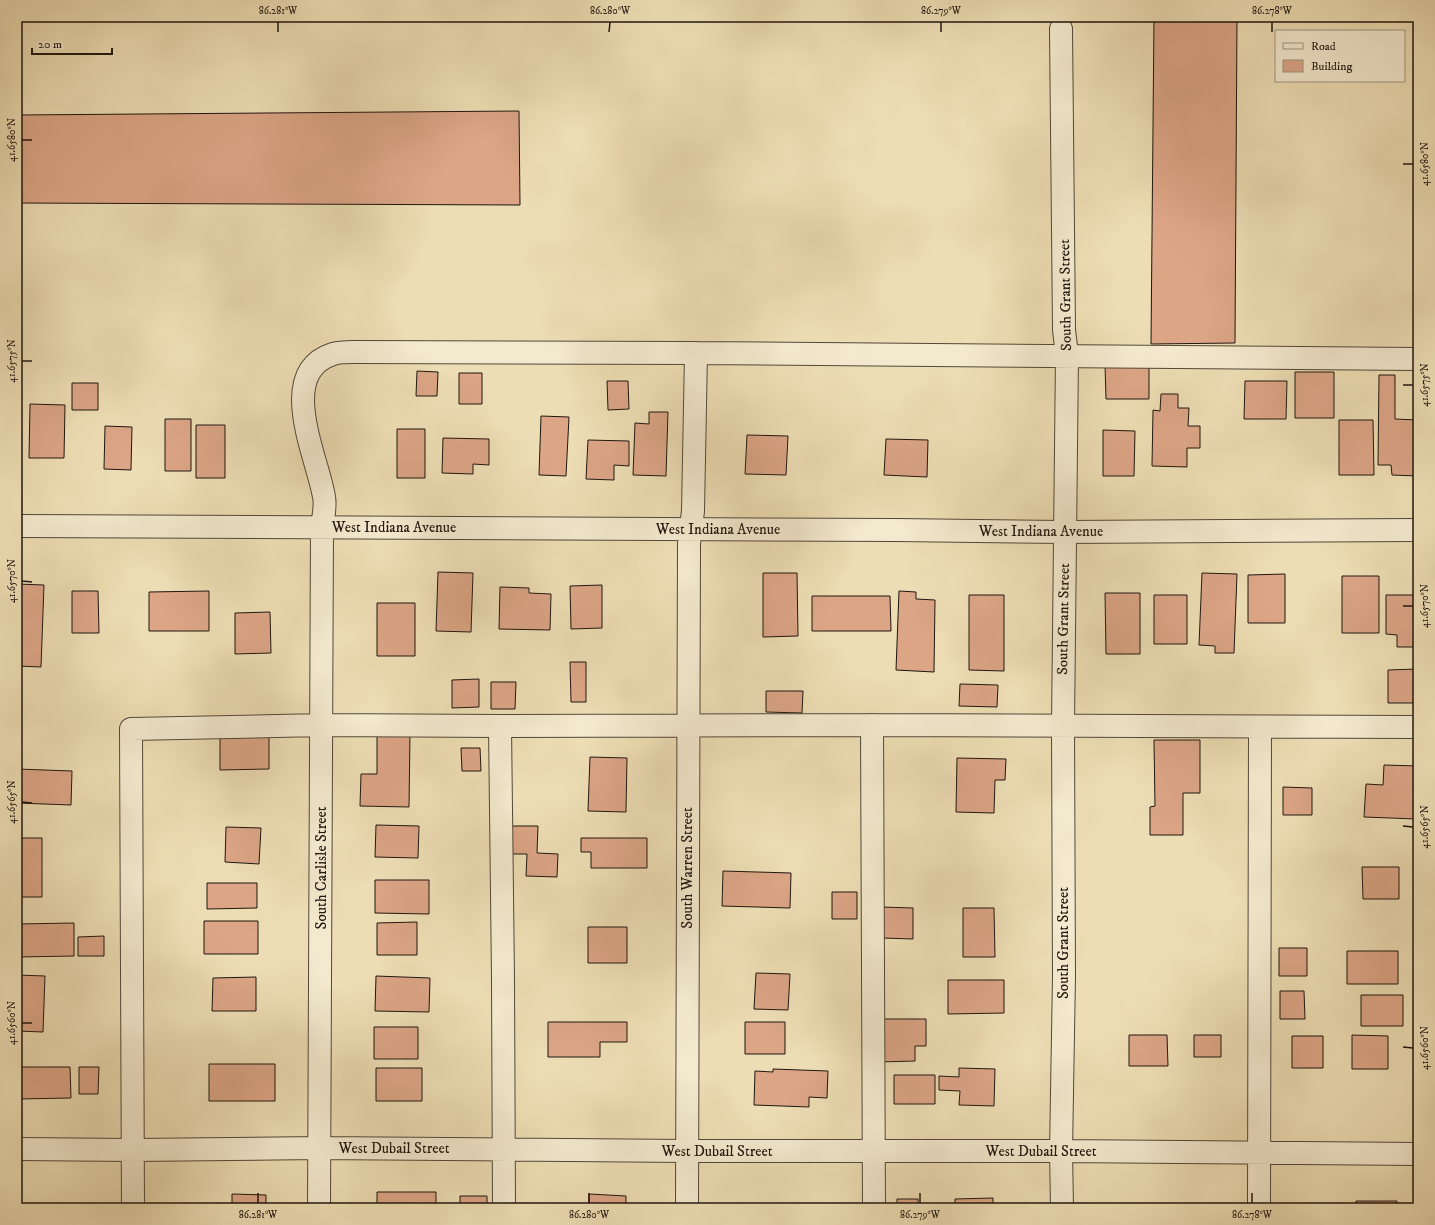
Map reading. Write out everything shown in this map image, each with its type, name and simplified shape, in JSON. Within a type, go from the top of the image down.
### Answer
[{"type":"street","name":"South Grant Street","points":[[1061,29],[1064,330],[1067,355],[1062,726],[1064,976],[1061,1150],[1062,1208]]},
{"type":"street","name":"South Carlisle Street","points":[[318,1208],[322,527],[325,498],[305,426],[304,390],[307,376],[317,363],[333,354],[354,352],[1067,355],[1418,359]]},
{"type":"street","name":"South Warren Street","points":[[687,1208],[689,544],[693,511],[696,353]]},
{"type":"street","name":"West Indiana Avenue","points":[[17,526],[1064,532],[1418,530]]},
{"type":"street","points":[[132,1208],[131,729],[322,725],[1418,727]]},
{"type":"street","points":[[872,725],[874,1208]]},
{"type":"street","points":[[500,726],[504,1208]]},
{"type":"street","points":[[1259,1208],[1260,727]]},
{"type":"street","name":"West Dubail Street","points":[[17,1149],[133,1150],[318,1148],[687,1151],[1061,1150],[1418,1154]]},
{"type":"building","points":[[1154,17],[1237,17],[1235,343],[1151,344]]},
{"type":"building","points":[[519,111],[520,205],[17,203],[17,115]]},
{"type":"building","points":[[1105,365],[1149,365],[1149,399],[1106,399]]},
{"type":"building","points":[[417,371],[438,372],[437,396],[416,396]]},
{"type":"building","points":[[1295,372],[1334,372],[1334,418],[1295,418]]},
{"type":"building","points":[[459,373],[482,373],[482,404],[459,404]]},
{"type":"building","points":[[1379,375],[1395,375],[1395,419],[1418,420],[1418,476],[1392,475],[1391,465],[1378,465]]},
{"type":"building","points":[[607,381],[628,381],[629,409],[608,410]]},
{"type":"building","points":[[1245,381],[1287,381],[1286,419],[1244,419]]},
{"type":"building","points":[[72,383],[98,383],[98,410],[72,410]]},
{"type":"building","points":[[1161,394],[1178,394],[1178,408],[1189,408],[1188,426],[1200,426],[1200,448],[1187,448],[1187,467],[1152,466],[1153,410],[1160,411]]},
{"type":"building","points":[[30,404],[65,405],[64,458],[29,458]]},
{"type":"building","points":[[649,412],[668,412],[666,476],[633,475],[635,423],[649,424]]},
{"type":"building","points":[[541,416],[569,417],[566,476],[539,475]]},
{"type":"building","points":[[165,419],[191,419],[191,471],[165,471]]},
{"type":"building","points":[[1339,420],[1373,420],[1374,475],[1339,475]]},
{"type":"building","points":[[196,425],[225,425],[225,478],[196,478]]},
{"type":"building","points":[[105,426],[132,427],[131,470],[104,469]]},
{"type":"building","points":[[397,429],[425,429],[425,478],[397,478]]},
{"type":"building","points":[[1103,430],[1135,431],[1134,476],[1103,476]]},
{"type":"building","points":[[747,435],[788,436],[786,475],[745,474]]},
{"type":"building","points":[[443,438],[489,439],[489,465],[473,464],[473,474],[442,473]]},
{"type":"building","points":[[886,439],[928,440],[927,477],[884,475]]},
{"type":"building","points":[[588,440],[629,441],[629,466],[614,465],[614,480],[586,479]]},
{"type":"building","points":[[438,572],[473,573],[471,632],[436,631]]},
{"type":"building","points":[[763,573],[797,573],[798,636],[763,637]]},
{"type":"building","points":[[1202,573],[1237,574],[1234,653],[1215,653],[1215,646],[1199,645]]},
{"type":"building","points":[[1285,574],[1285,623],[1248,623],[1248,575]]},
{"type":"building","points":[[1342,576],[1379,576],[1379,633],[1342,633]]},
{"type":"building","points":[[17,584],[44,585],[41,667],[17,666]]},
{"type":"building","points":[[602,585],[602,628],[571,629],[570,586]]},
{"type":"building","points":[[500,587],[529,588],[529,593],[551,594],[550,630],[499,629]]},
{"type":"building","points":[[72,591],[98,591],[99,633],[72,633]]},
{"type":"building","points":[[209,591],[209,631],[149,631],[149,592]]},
{"type":"building","points":[[899,591],[916,592],[916,599],[935,600],[934,672],[896,670]]},
{"type":"building","points":[[1105,593],[1140,593],[1140,654],[1106,654]]},
{"type":"building","points":[[969,595],[1004,595],[1004,671],[969,670]]},
{"type":"building","points":[[1154,595],[1187,595],[1187,644],[1154,644]]},
{"type":"building","points":[[1386,595],[1418,595],[1418,647],[1397,647],[1397,635],[1386,634]]},
{"type":"building","points":[[812,596],[890,596],[891,631],[812,631]]},
{"type":"building","points":[[377,603],[415,603],[415,656],[377,656]]},
{"type":"building","points":[[270,612],[271,653],[235,654],[235,613]]},
{"type":"building","points":[[570,662],[586,662],[586,702],[571,702]]},
{"type":"building","points":[[1417,669],[1417,703],[1388,703],[1388,670]]},
{"type":"building","points":[[479,679],[479,707],[452,708],[452,680]]},
{"type":"building","points":[[491,682],[516,682],[515,709],[491,709]]},
{"type":"building","points":[[960,684],[998,685],[997,707],[959,706]]},
{"type":"building","points":[[766,691],[803,691],[802,713],[766,712]]},
{"type":"building","points":[[377,733],[410,734],[409,807],[360,806],[361,774],[377,774]]},
{"type":"building","points":[[269,737],[269,769],[220,770],[220,738]]},
{"type":"building","points":[[1154,740],[1200,740],[1200,793],[1183,793],[1183,835],[1150,835],[1150,807],[1155,806]]},
{"type":"building","points":[[461,748],[480,748],[481,771],[462,771]]},
{"type":"building","points":[[590,757],[627,758],[626,812],[588,811]]},
{"type":"building","points":[[957,758],[1006,759],[1005,780],[995,780],[994,813],[956,812]]},
{"type":"building","points":[[1384,765],[1418,766],[1416,819],[1364,817],[1366,784],[1383,785]]},
{"type":"building","points":[[17,769],[72,771],[71,805],[17,803]]},
{"type":"building","points":[[1283,787],[1312,788],[1312,815],[1283,815]]},
{"type":"building","points":[[376,825],[419,826],[418,858],[375,857]]},
{"type":"building","points":[[512,826],[538,826],[537,853],[558,854],[557,877],[526,876],[527,854],[512,854]]},
{"type":"building","points":[[226,827],[261,828],[259,864],[225,862]]},
{"type":"building","points":[[17,838],[42,838],[42,897],[17,897]]},
{"type":"building","points":[[581,838],[647,838],[647,868],[591,868],[591,852],[581,852]]},
{"type":"building","points":[[1362,867],[1399,867],[1399,899],[1363,899]]},
{"type":"building","points":[[723,871],[791,873],[790,908],[722,906]]},
{"type":"building","points":[[375,880],[429,880],[429,914],[375,913]]},
{"type":"building","points":[[207,883],[257,883],[257,908],[207,909]]},
{"type":"building","points":[[832,892],[857,892],[857,919],[832,919]]},
{"type":"building","points":[[882,907],[913,908],[913,939],[882,938]]},
{"type":"building","points":[[963,908],[994,908],[995,957],[963,957]]},
{"type":"building","points":[[204,921],[258,921],[258,954],[204,954]]},
{"type":"building","points":[[417,922],[417,955],[377,955],[377,923]]},
{"type":"building","points":[[74,923],[74,956],[17,957],[17,924]]},
{"type":"building","points":[[588,927],[627,927],[627,963],[588,963]]},
{"type":"building","points":[[104,936],[104,956],[78,956],[78,937]]},
{"type":"building","points":[[1279,948],[1307,948],[1307,976],[1279,976]]},
{"type":"building","points":[[1347,951],[1398,951],[1398,984],[1347,984]]},
{"type":"building","points":[[756,973],[790,974],[788,1010],[754,1009]]},
{"type":"building","points":[[17,975],[45,976],[43,1032],[17,1031]]},
{"type":"building","points":[[376,976],[430,978],[429,1012],[375,1011]]},
{"type":"building","points":[[256,977],[256,1011],[212,1011],[213,978]]},
{"type":"building","points":[[948,980],[1004,980],[1004,1013],[948,1014]]},
{"type":"building","points":[[1280,991],[1304,991],[1305,1019],[1280,1019]]},
{"type":"building","points":[[1361,995],[1403,995],[1403,1026],[1361,1026]]},
{"type":"building","points":[[879,1019],[926,1019],[926,1046],[915,1046],[915,1061],[879,1062]]},
{"type":"building","points":[[548,1022],[627,1022],[627,1042],[600,1042],[600,1057],[548,1057]]},
{"type":"building","points":[[745,1022],[785,1022],[785,1054],[745,1054]]},
{"type":"building","points":[[374,1027],[418,1027],[418,1059],[374,1059]]},
{"type":"building","points":[[1129,1035],[1167,1035],[1168,1066],[1129,1066]]},
{"type":"building","points":[[1194,1035],[1221,1035],[1221,1057],[1194,1057]]},
{"type":"building","points":[[1352,1035],[1388,1036],[1388,1069],[1352,1069]]},
{"type":"building","points":[[1292,1036],[1323,1036],[1323,1068],[1292,1068]]},
{"type":"building","points":[[209,1064],[275,1064],[275,1101],[209,1101]]},
{"type":"building","points":[[17,1067],[70,1067],[71,1098],[17,1099]]},
{"type":"building","points":[[79,1067],[99,1067],[98,1094],[79,1094]]},
{"type":"building","points":[[376,1068],[422,1068],[422,1101],[376,1101]]},
{"type":"building","points":[[959,1068],[995,1069],[994,1106],[959,1105],[960,1091],[939,1090],[939,1076],[959,1077]]},
{"type":"building","points":[[773,1069],[828,1071],[827,1098],[809,1097],[809,1107],[754,1105],[755,1071],[773,1072]]},
{"type":"building","points":[[894,1075],[935,1075],[935,1104],[894,1104]]},
{"type":"building","points":[[377,1192],[436,1192],[436,1208],[377,1208]]},
{"type":"building","points":[[232,1194],[266,1195],[266,1208],[232,1208]]},
{"type":"building","points":[[589,1194],[626,1196],[626,1208],[589,1208]]},
{"type":"building","points":[[460,1196],[487,1196],[487,1208],[460,1208]]},
{"type":"building","points":[[993,1198],[993,1208],[955,1208],[955,1199]]},
{"type":"building","points":[[897,1199],[918,1199],[918,1208],[897,1208]]},
{"type":"building","points":[[1356,1201],[1397,1201],[1397,1208],[1356,1208]]}]
